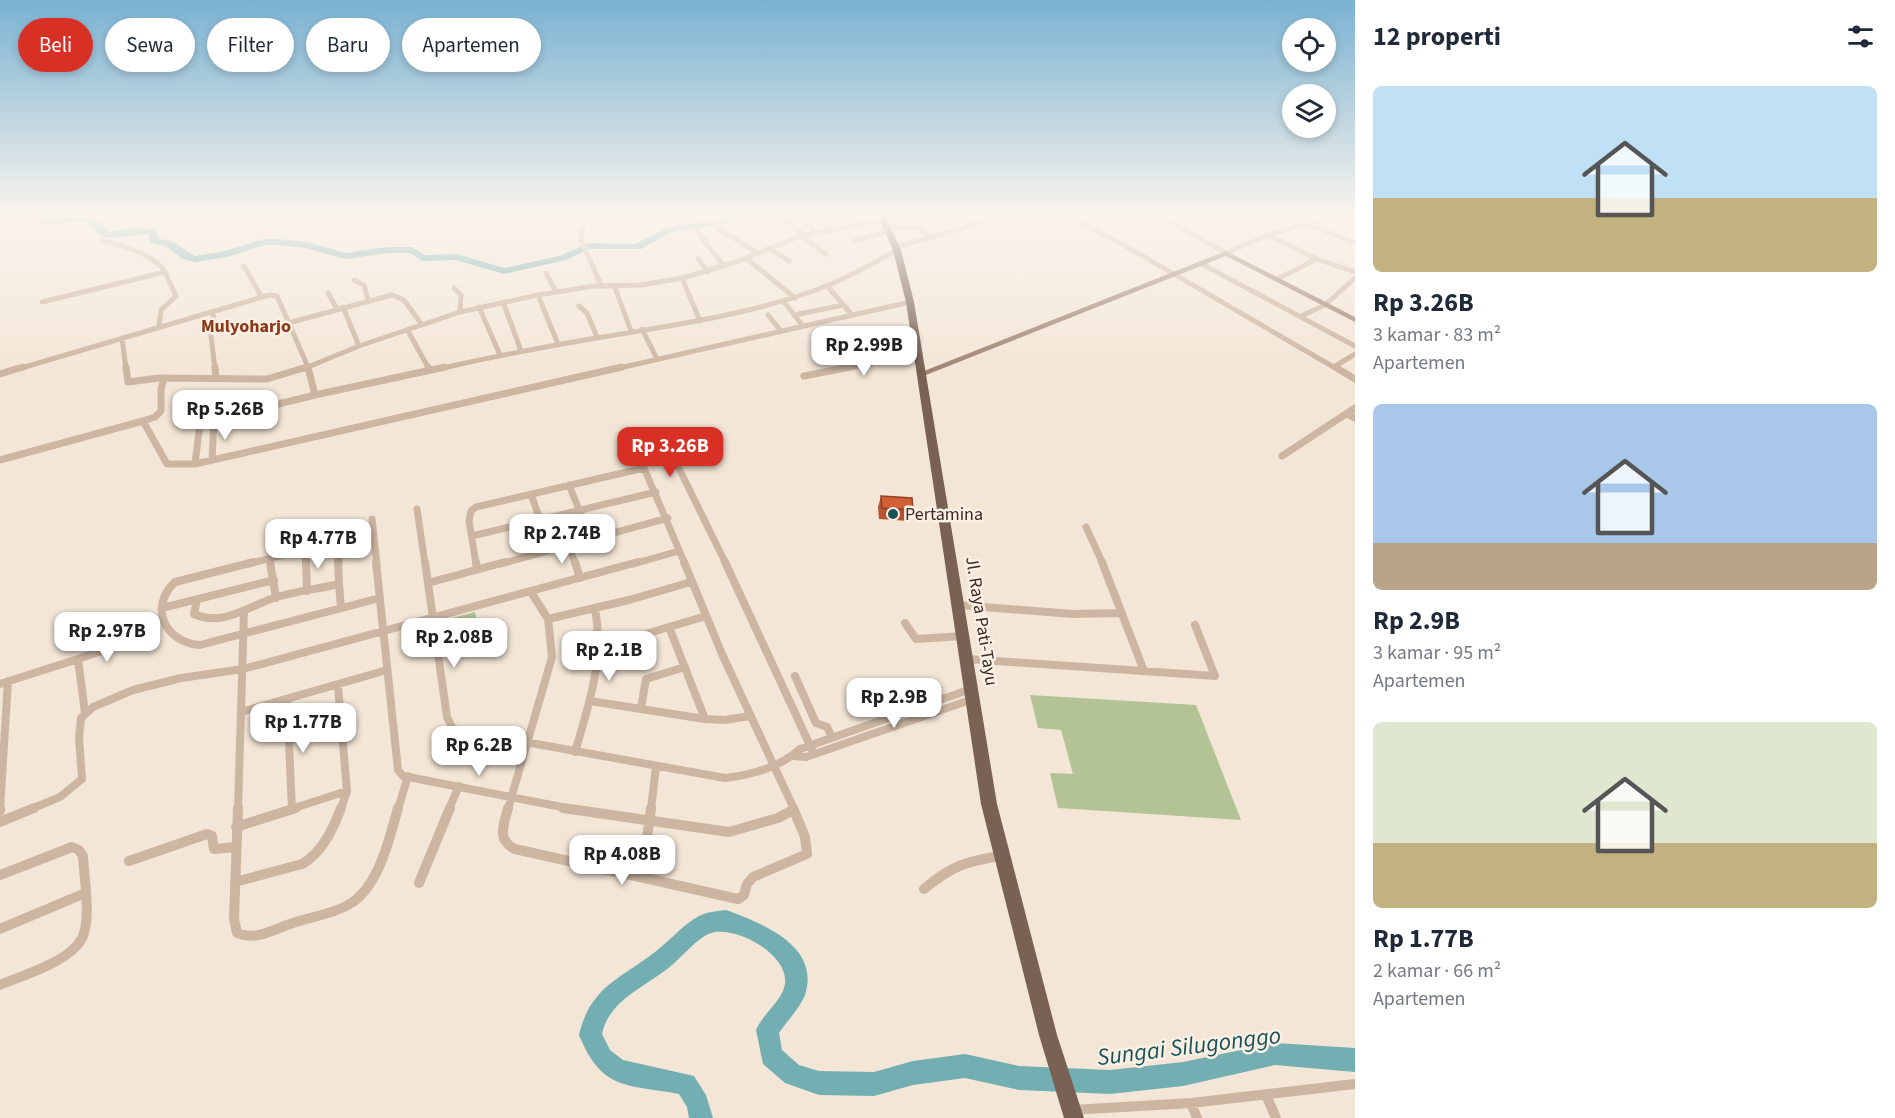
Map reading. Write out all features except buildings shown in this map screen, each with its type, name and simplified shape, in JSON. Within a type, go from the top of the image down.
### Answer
[{"type":"main road","name":"Jl. Raya Pati-Tayu","points":[[901,266],[920,354],[989,804],[1048,1035],[1070,1107]]},
{"type":"street","points":[[159,326],[161,310],[176,296],[163,266]]},
{"type":"street","points":[[244,266],[261,296]]},
{"type":"street","points":[[592,266],[601,285]]},
{"type":"street","points":[[704,266],[708,272]]},
{"type":"street","points":[[122,338],[126,356],[126,381],[267,379],[308,367],[358,346],[479,307],[601,285],[641,285],[682,278],[724,266]]},
{"type":"street","points":[[756,266],[795,298]]},
{"type":"street","points":[[195,464],[197,424],[315,395],[500,355],[642,329],[700,321],[784,302],[828,287],[866,266]]},
{"type":"street","points":[[1159,266],[1355,379]]},
{"type":"street","points":[[923,373],[1192,266]]},
{"type":"street","points":[[1206,266],[1355,346]]},
{"type":"street","points":[[1252,266],[1355,320]]},
{"type":"street","points":[[1277,279],[1303,266]]},
{"type":"street","points":[[1338,266],[1355,272]]},
{"type":"street","points":[[42,302],[165,272]]},
{"type":"street","points":[[546,273],[556,292]]},
{"type":"street","points":[[682,278],[700,321]]},
{"type":"street","points":[[1301,316],[1324,305],[1355,278]]},
{"type":"street","points":[[354,280],[363,283],[368,300]]},
{"type":"street","points":[[614,285],[631,331]]},
{"type":"street","points":[[828,287],[852,315]]},
{"type":"street","points":[[454,288],[461,295],[460,312]]},
{"type":"street","points":[[328,293],[340,308],[358,346]]},
{"type":"street","points":[[288,323],[392,295],[401,297],[422,325]]},
{"type":"street","points":[[538,295],[558,344]]},
{"type":"street","points":[[0,374],[261,296],[277,296],[308,367],[315,395]]},
{"type":"street","points":[[503,302],[521,351]]},
{"type":"street","points":[[784,302],[803,326]]},
{"type":"street","points":[[143,421],[168,464],[195,464],[910,302]]},
{"type":"street","points":[[794,315],[843,304]]},
{"type":"street","points":[[579,306],[587,313],[597,337]]},
{"type":"street","points":[[479,307],[500,355]]},
{"type":"street","points":[[213,311],[214,324],[211,336],[216,378]]},
{"type":"street","points":[[768,315],[781,331]]},
{"type":"street","points":[[642,329],[657,359]]},
{"type":"street","points":[[408,331],[430,370]]},
{"type":"street","points":[[804,376],[920,354]]},
{"type":"street","points":[[1334,367],[1355,354]]},
{"type":"street","points":[[0,460],[155,417],[161,411],[161,389],[165,379]]},
{"type":"street","points":[[233,398],[233,415]]},
{"type":"street","points":[[1282,456],[1355,408]]},
{"type":"street","points":[[1347,414],[1355,418]]},
{"type":"street","points":[[212,460],[214,420]]},
{"type":"street","points":[[669,448],[724,559],[812,750]]},
{"type":"street","points":[[531,592],[548,619],[552,657],[502,830],[502,838],[510,848],[642,876],[730,898],[741,898],[753,877],[807,854],[808,845],[794,810],[706,616],[668,518],[637,455]]},
{"type":"street","points":[[477,568],[468,521],[471,511],[476,507],[644,468]]},
{"type":"street","points":[[569,484],[591,539]]},
{"type":"street","points":[[472,536],[656,492]]},
{"type":"street","points":[[531,494],[550,549]]},
{"type":"street","points":[[417,509],[450,725],[461,732],[725,778],[749,775],[794,756],[800,749],[812,750],[972,694]]},
{"type":"street","points":[[428,583],[668,518]]},
{"type":"street","points":[[372,519],[398,770],[403,776],[512,799],[649,822],[738,831],[786,815],[794,810]]},
{"type":"street","points":[[1086,527],[1108,576],[1144,670]]},
{"type":"street","points":[[373,532],[175,582],[167,589],[162,608],[164,626],[183,644],[200,645],[380,598]]},
{"type":"street","points":[[338,541],[341,608]]},
{"type":"street","points":[[569,544],[580,578]]},
{"type":"street","points":[[305,550],[307,591]]},
{"type":"street","points":[[0,822],[55,800],[82,779],[79,738],[81,718],[107,699],[171,680],[243,669],[679,551]]},
{"type":"street","points":[[270,559],[276,598]]},
{"type":"street","points":[[162,608],[274,580]]},
{"type":"street","points":[[548,619],[692,582]]},
{"type":"street","points":[[196,600],[194,614],[200,618],[216,619],[276,598],[339,584]]},
{"type":"street","points":[[958,605],[1073,614],[1122,613]]},
{"type":"street","points":[[574,752],[600,663],[601,643],[595,608]]},
{"type":"street","points":[[244,611],[236,827],[235,927],[237,933],[244,937],[260,935],[296,921],[338,910],[362,895],[373,877],[408,776]]},
{"type":"street","points":[[601,643],[626,640],[706,616]]},
{"type":"street","points":[[905,623],[916,639],[963,636]]},
{"type":"street","points":[[968,660],[1215,676],[1195,625]]},
{"type":"street","points":[[669,627],[705,719]]},
{"type":"street","points":[[0,811],[4,683],[128,642]]},
{"type":"street","points":[[78,659],[85,713]]},
{"type":"street","points":[[641,708],[646,680],[685,667]]},
{"type":"street","points":[[242,712],[387,670]]},
{"type":"street","points":[[795,676],[816,723],[827,726],[832,737]]},
{"type":"street","points":[[235,882],[302,864],[311,859],[321,848],[337,819],[347,791],[338,686]]},
{"type":"street","points":[[287,699],[292,809]]},
{"type":"street","points":[[590,701],[705,719],[725,720],[750,716]]},
{"type":"street","points":[[812,750],[832,737],[845,737]]},
{"type":"street","points":[[642,876],[656,767]]},
{"type":"street","points":[[419,882],[459,786]]},
{"type":"street","points":[[236,827],[347,791]]},
{"type":"street","points":[[129,861],[207,834],[212,836],[214,849],[236,847]]},
{"type":"street","points":[[0,875],[72,848],[80,850],[83,856],[84,934],[78,945],[68,954],[0,985]]},
{"type":"street","points":[[924,889],[944,872],[963,861],[1001,856]]},
{"type":"street","points":[[0,929],[83,894]]},
{"type":"street","points":[[1070,1107],[1191,1103],[1355,1084]]},
{"type":"street","points":[[1266,1095],[1276,1118]]},
{"type":"street","points":[[1191,1103],[1197,1118]]},
{"type":"green space","points":[[475,612],[483,646],[448,656],[442,621]]},
{"type":"green space","points":[[1030,695],[1196,705],[1241,820],[1058,808],[1050,773],[1073,774],[1061,730],[1038,728]]},
{"type":"waterway","points":[[488,266],[504,271],[528,266]]},
{"type":"waterway","name":"Sungai Silugonggo","points":[[701,1118],[698,1103],[686,1084],[618,1071],[602,1058],[590,1035],[594,1018],[611,997],[626,984],[662,960],[704,924],[726,920],[752,930],[775,943],[790,957],[795,970],[795,992],[767,1030],[771,1056],[793,1075],[819,1083],[874,1084],[913,1073],[965,1066],[1019,1078],[1110,1082],[1183,1074],[1275,1054],[1355,1060]]},
{"type":"place","name":"Pertamina","points":[[893,514]]},
{"type":"district","name":"Mulyoharjo","points":[[246,326]]}]
